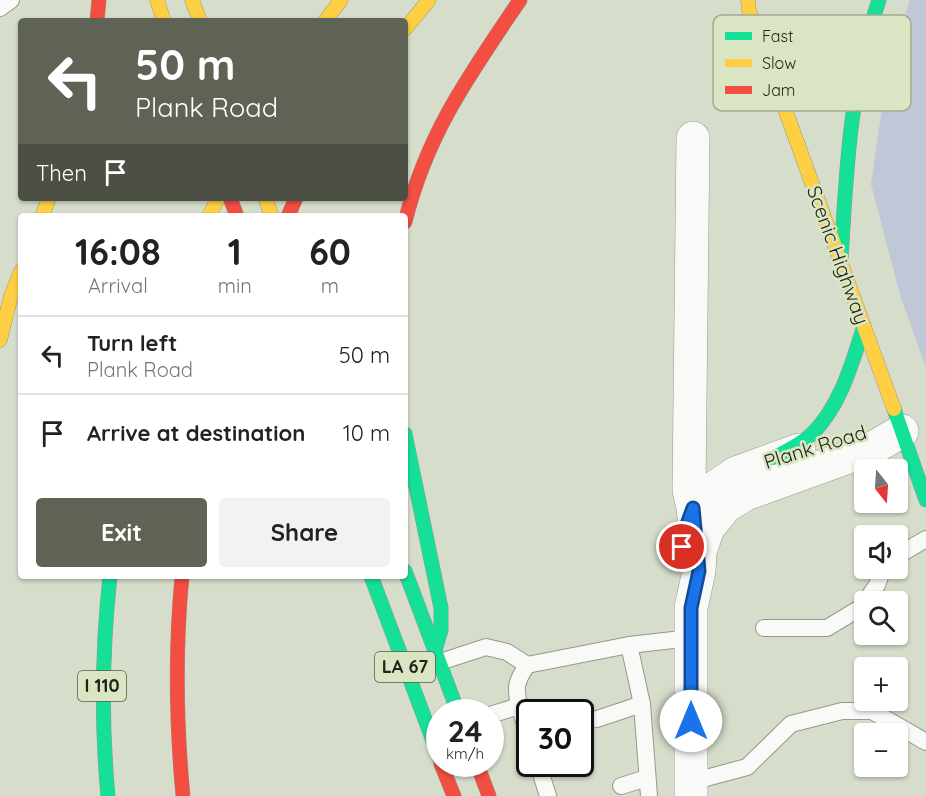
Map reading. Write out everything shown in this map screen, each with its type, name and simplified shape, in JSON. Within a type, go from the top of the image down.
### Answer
[{"type":"main road","points":[[97,18],[99,0]]},
{"type":"main road","points":[[157,0],[163,18]]},
{"type":"main road","points":[[193,0],[199,18]]},
{"type":"main road","points":[[327,18],[341,0]]},
{"type":"main road","points":[[408,25],[429,0]]},
{"type":"main road","points":[[408,213],[425,158],[443,123],[458,95],[520,0]]},
{"type":"main road","points":[[874,15],[879,0]]},
{"type":"main road","name":"Scenic Highway","points":[[786,111],[864,326],[910,429],[926,500]]},
{"type":"main road","points":[[842,261],[852,111]]},
{"type":"main road","points":[[0,340],[11,296],[18,278]]},
{"type":"main road","points":[[773,458],[796,446],[823,422],[840,391],[864,326]]},
{"type":"main road","points":[[408,449],[441,609],[437,656]]},
{"type":"main road","name":"I 110","points":[[108,796],[103,743],[102,668],[110,579]]},
{"type":"main road","points":[[182,579],[177,673],[183,796]]},
{"type":"main road","name":"LA 67","points":[[372,579],[426,722]]},
{"type":"main road","name":"LA 67","points":[[408,579],[453,699]]},
{"type":"main road","points":[[446,777],[453,796]]},
{"type":"main road","points":[[482,777],[489,796]]},
{"type":"street","name":"Plank Road","points":[[693,138],[689,490],[699,571]]},
{"type":"street","name":"Plank Road","points":[[691,623],[680,572],[684,533],[693,508],[703,496],[736,473],[773,458],[866,428],[910,429]]},
{"type":"street","name":"Plank Road","points":[[691,789],[691,623],[700,552],[708,528],[717,514],[734,500],[873,448],[910,429]]},
{"type":"lane","points":[[0,8],[11,0]]},
{"type":"lane","points":[[908,550],[926,539]]},
{"type":"lane","points":[[764,628],[827,628],[854,612]]},
{"type":"lane","points":[[437,656],[486,647],[507,652],[527,665],[629,645],[691,623]]},
{"type":"lane","points":[[629,645],[642,704],[648,796]]},
{"type":"lane","points":[[518,699],[516,687],[518,678],[527,665]]},
{"type":"lane","points":[[597,719],[642,704]]},
{"type":"lane","points":[[691,789],[747,767],[791,724],[842,711],[872,711],[926,742]]},
{"type":"lane","points":[[542,777],[548,796]]},
{"type":"lane","points":[[621,786],[647,778]]},
{"type":"shaded area","points":[[910,0],[926,0],[926,368],[900,295],[871,184],[882,111],[911,111],[911,15],[905,15]]},
{"type":"traffic: fast","points":[[874,15],[879,0]]},
{"type":"traffic: fast","points":[[841,261],[854,111]]},
{"type":"traffic: fast","points":[[773,458],[808,438],[831,410],[844,383],[864,326]]},
{"type":"traffic: fast","points":[[894,409],[926,500]]},
{"type":"traffic: fast","points":[[408,448],[441,608],[441,630],[435,650]]},
{"type":"traffic: fast","points":[[108,796],[103,686],[110,579]]},
{"type":"traffic: fast","points":[[372,579],[426,722]]},
{"type":"traffic: fast","points":[[408,579],[453,699]]},
{"type":"traffic: slow","points":[[157,0],[163,18]]},
{"type":"traffic: slow","points":[[192,0],[199,18]]},
{"type":"traffic: slow","points":[[327,18],[341,0]]},
{"type":"traffic: slow","points":[[408,25],[429,0]]},
{"type":"traffic: slow","points":[[748,0],[751,15]]},
{"type":"traffic: slow","points":[[786,111],[894,409]]},
{"type":"traffic: slow","points":[[43,213],[48,201]]},
{"type":"traffic: slow","points":[[210,213],[216,201]]},
{"type":"traffic: slow","points":[[266,201],[271,213]]},
{"type":"traffic: slow","points":[[0,340],[11,296],[18,278]]},
{"type":"traffic: jam","points":[[97,18],[99,0]]},
{"type":"traffic: jam","points":[[408,213],[425,160],[452,105],[520,0]]},
{"type":"traffic: jam","points":[[231,201],[236,213]]},
{"type":"traffic: jam","points":[[289,213],[295,201]]},
{"type":"traffic: jam","points":[[182,579],[177,686],[183,796]]},
{"type":"traffic: jam","points":[[446,777],[454,796]]},
{"type":"traffic: jam","points":[[482,777],[489,796]]},
{"type":"route","points":[[682,547],[687,520],[693,508],[699,571],[691,608],[691,721]]}]
